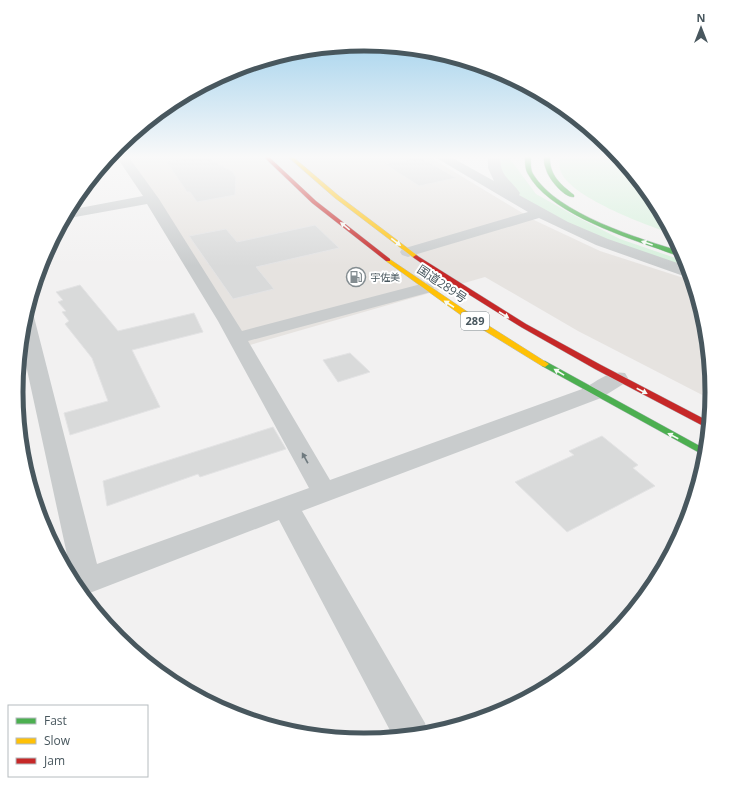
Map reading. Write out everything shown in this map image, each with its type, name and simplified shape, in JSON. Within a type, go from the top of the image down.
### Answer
[{"type":"highway","name":"国道289号","points":[[305,193],[425,288],[594,393],[701,451]]},
{"type":"highway","name":"国道289号","points":[[331,193],[408,252],[514,321],[704,423]]},
{"type":"highway","points":[[546,193],[561,204],[624,235],[676,252]]},
{"type":"highway","points":[[567,193],[578,200]]},
{"type":"street","points":[[148,193],[237,338],[324,492]]},
{"type":"street","points":[[503,193],[535,211],[602,242],[684,271]]},
{"type":"street","points":[[514,193],[535,211]]},
{"type":"street","points":[[74,213],[152,199]]},
{"type":"street","points":[[408,252],[535,211]]},
{"type":"street","points":[[237,338],[425,288]]},
{"type":"street","points":[[29,334],[81,582]]},
{"type":"street","points":[[82,583],[285,506],[594,393],[618,378]]},
{"type":"street","points":[[285,506],[409,731]]},
{"type":"shaded area","points":[[152,193],[489,193],[534,220],[600,251],[686,279],[694,304],[703,348],[706,397],[578,331],[485,277],[250,345]]},
{"type":"green space","points":[[517,193],[535,193],[575,216],[620,239],[679,259],[682,267],[610,242],[563,222],[521,197]]},
{"type":"green space","points":[[582,193],[641,193],[665,231],[609,209]]},
{"type":"building","points":[[190,193],[235,193],[235,195],[197,202]]},
{"type":"building","points":[[315,225],[339,248],[256,267],[274,289],[233,299],[189,236],[226,229],[237,242]]},
{"type":"building","points":[[80,285],[118,331],[194,313],[203,332],[132,350],[160,407],[70,435],[64,413],[108,401],[92,358],[65,324],[69,321],[62,312],[66,311],[58,302],[63,300],[56,292]]},
{"type":"building","points":[[350,353],[370,372],[338,382],[323,360]]},
{"type":"building","points":[[273,427],[286,449],[200,477],[198,474],[107,506],[103,481]]},
{"type":"building","points":[[602,436],[638,465],[633,468],[655,486],[567,532],[515,482],[574,455],[569,451]]},
{"type":"traffic: fast","points":[[547,193],[558,202],[578,214],[623,234],[676,252]]},
{"type":"traffic: fast","points":[[568,193],[572,196]]},
{"type":"traffic: fast","points":[[545,364],[701,450]]},
{"type":"traffic: slow","points":[[332,193],[416,257]]},
{"type":"traffic: slow","points":[[388,260],[475,321],[545,364]]},
{"type":"traffic: jam","points":[[304,193],[388,260]]},
{"type":"traffic: jam","points":[[416,257],[487,304],[598,367],[704,423]]},
{"type":"place","name":"宇佐美","points":[[356,277]]}]
